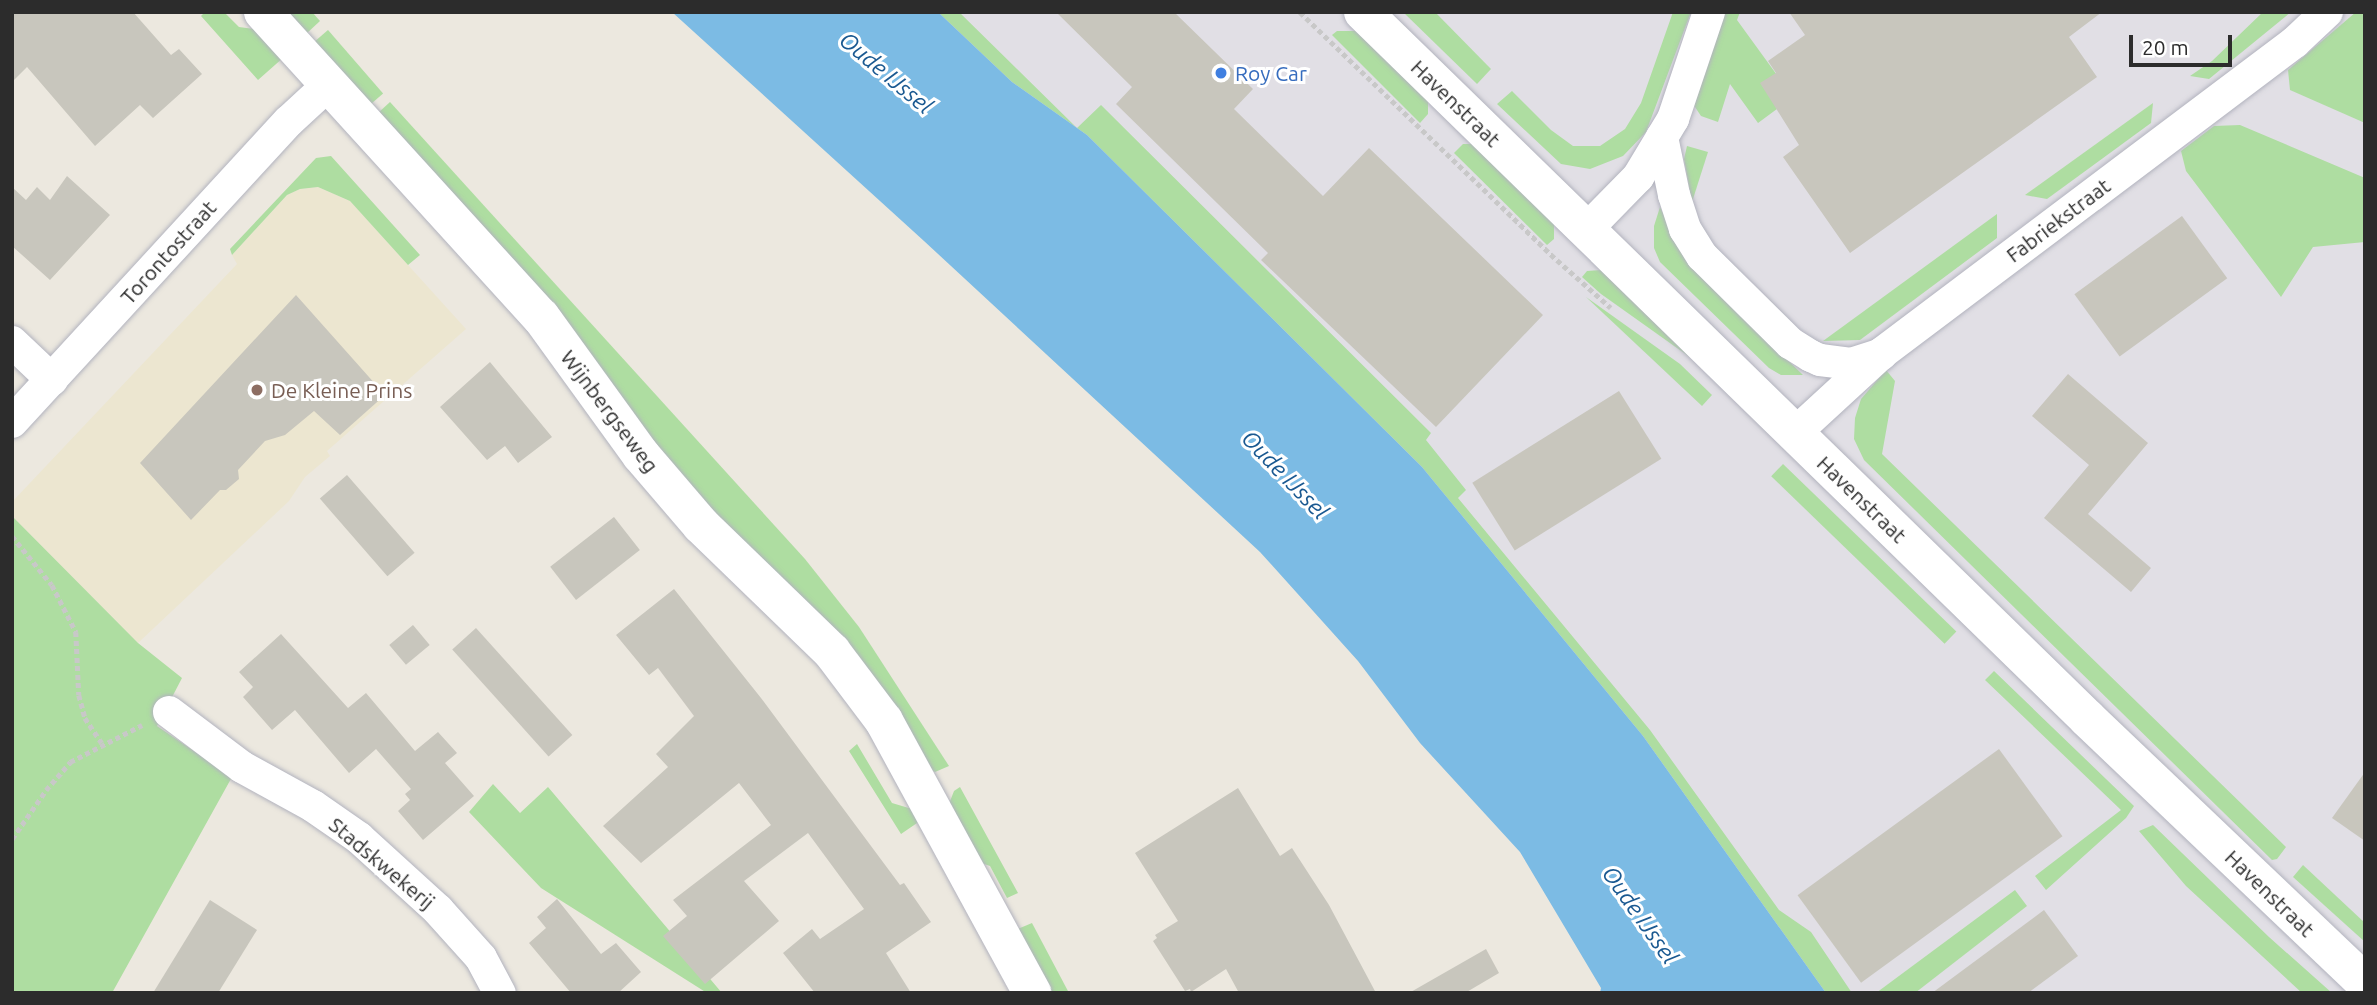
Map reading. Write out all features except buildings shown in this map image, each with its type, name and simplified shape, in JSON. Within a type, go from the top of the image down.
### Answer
[{"type":"street","name":"Wijnbergseweg","points":[[263,12],[541,317],[641,454],[701,524],[832,652],[884,721],[1032,993]]},
{"type":"street","name":"Havenstraat","points":[[1363,12],[1794,434],[2365,983]]},
{"type":"street","points":[[1587,229],[1638,177],[1672,119],[1709,12]]},
{"type":"street","name":"Fabriekstraat","points":[[1794,434],[1882,353],[2295,42],[2328,12]]},
{"type":"street","name":"Torontostraat","points":[[12,422],[289,121],[328,85]]},
{"type":"street","points":[[1662,136],[1674,195],[1685,229],[1702,256],[1770,324],[1790,343],[1820,360],[1851,365],[1882,353]]},
{"type":"street","points":[[12,342],[52,380]]},
{"type":"street","name":"Stadskwekerij","points":[[169,712],[242,767],[313,806],[359,838],[438,910],[481,958],[500,993]]},
{"type":"path","name":"Havenstraat","points":[[1300,12],[1404,114]]},
{"type":"path","points":[[12,536],[52,585],[76,632],[79,695],[85,718],[102,743]]},
{"type":"path","points":[[12,839],[46,790],[70,762],[102,743],[169,712]]},
{"type":"shaded area","points":[[813,12],[2365,12],[2365,993],[1694,993]]},
{"type":"shaded area","name":"De Kleine Prins","points":[[318,187],[350,201],[466,329],[327,451],[330,456],[305,477],[289,501],[138,643],[12,516],[12,502],[237,264],[232,255],[287,195],[300,189]]},
{"type":"green space","points":[[205,12],[224,12],[239,27],[261,30],[284,57],[258,80],[201,16]]},
{"type":"green space","points":[[287,12],[312,12],[320,21],[306,34]]},
{"type":"green space","points":[[938,12],[959,12],[1077,128],[1012,82]]},
{"type":"green space","points":[[1403,12],[1435,12],[1491,69],[1477,84]]},
{"type":"green space","points":[[1673,12],[1691,12],[1646,132],[1623,156],[1590,169],[1561,164],[1497,104],[1512,91],[1551,130],[1573,146],[1600,146],[1625,129],[1641,103]]},
{"type":"green space","points":[[1725,12],[1740,12],[1737,20],[1793,97],[1758,123],[1730,84],[1718,122],[1701,116],[1693,104]]},
{"type":"green space","points":[[2263,12],[2291,12],[2209,79],[2190,76],[2212,61]]},
{"type":"green space","points":[[2356,12],[2365,12],[2365,123],[2290,90],[2288,70]]},
{"type":"green space","points":[[328,30],[383,93],[370,105],[314,42]]},
{"type":"green space","points":[[1337,31],[1357,31],[1428,101],[1428,114],[1420,123],[1332,35]]},
{"type":"green space","points":[[390,102],[805,559],[859,627],[949,766],[935,772],[925,767],[378,113]]},
{"type":"green space","points":[[2153,103],[2151,123],[2047,199],[2025,195]]},
{"type":"green space","points":[[1101,105],[1431,433],[1426,440],[1466,490],[1458,498],[1650,730],[1779,910],[1811,932],[1852,993],[1826,993],[1643,736],[1422,467],[1077,128]]},
{"type":"green space","points":[[2240,125],[2365,178],[2365,242],[2313,247],[2281,297],[2186,171],[2181,151],[2214,126]]},
{"type":"green space","points":[[1463,144],[1473,144],[1554,224],[1554,239],[1547,245],[1454,153]]},
{"type":"green space","points":[[1687,146],[1708,152],[1692,202],[1684,159]]},
{"type":"green space","points":[[331,156],[420,255],[408,265],[350,201],[318,187],[300,189],[287,195],[232,255],[230,249],[316,158]]},
{"type":"green space","points":[[1660,207],[1686,261],[1803,375],[1781,375],[1769,368],[1660,262],[1654,248],[1654,226]]},
{"type":"green space","points":[[1997,214],[1997,238],[1860,340],[1823,341]]},
{"type":"green space","points":[[1601,270],[1691,358],[1601,294],[1582,277],[1587,271]]},
{"type":"green space","points":[[1586,297],[1680,364],[1712,395],[1702,406]]},
{"type":"green space","points":[[1886,370],[1895,381],[1882,454],[2286,847],[2277,859],[2272,860],[1864,460],[1854,439],[1855,418],[1861,399]]},
{"type":"green space","points":[[1783,464],[1956,631],[1945,644],[1771,476]]},
{"type":"green space","points":[[12,516],[138,643],[182,678],[157,726],[232,777],[112,993],[12,993]]},
{"type":"green space","points":[[1994,671],[2134,806],[2126,818],[2046,890],[2035,876],[2121,810],[1985,680]]},
{"type":"green space","points":[[857,744],[892,803],[912,809],[920,821],[901,834],[849,751]]},
{"type":"green space","points":[[493,784],[520,813],[548,787],[722,993],[707,993],[541,888],[469,812]]},
{"type":"green space","points":[[960,787],[1018,893],[1007,898],[990,866],[975,861],[947,809],[954,791]]},
{"type":"green space","points":[[2153,825],[2269,937],[2332,993],[2302,993],[2186,886],[2139,831]]},
{"type":"green space","points":[[2303,865],[2365,923],[2365,942],[2293,877]]},
{"type":"green space","points":[[2015,890],[2027,906],[1915,993],[1876,993]]},
{"type":"green space","points":[[1032,923],[1069,993],[1046,993],[1011,932]]},
{"type":"water","name":"Oude IJssel","points":[[672,12],[938,12],[1012,82],[1087,135],[1422,467],[1643,736],[1826,993],[1600,993],[1601,988],[1520,852],[1420,743],[1358,661],[1260,552]]},
{"type":"place","name":"Roy Car","points":[[1221,73]]},
{"type":"place","name":"De Kleine Prins","points":[[257,390]]}]
